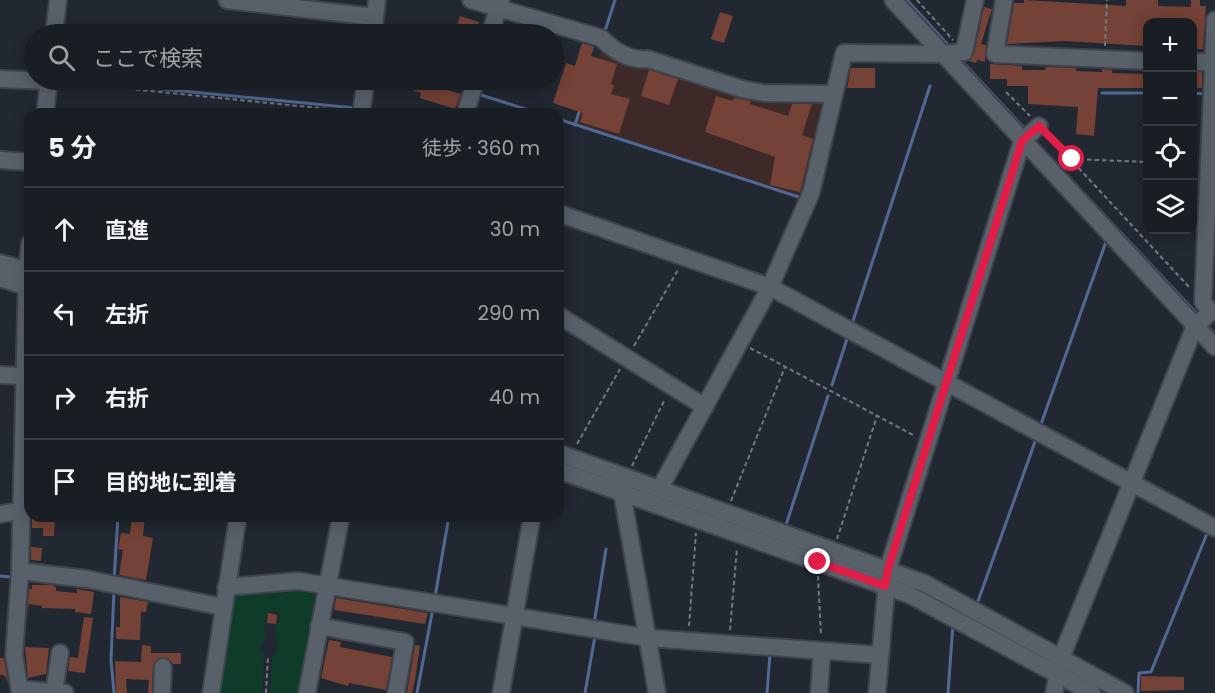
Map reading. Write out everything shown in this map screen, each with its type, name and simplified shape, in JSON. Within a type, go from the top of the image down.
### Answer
[{"type":"street","points":[[55,24],[58,0]]},
{"type":"street","points":[[227,0],[376,8],[374,24]]},
{"type":"street","points":[[471,0],[500,4],[559,24]]},
{"type":"street","points":[[892,0],[944,54],[1031,133],[1201,316],[1215,347]]},
{"type":"street","points":[[660,488],[771,287],[811,193],[844,53],[944,54],[964,52],[975,0]]},
{"type":"street","points":[[1004,0],[996,54],[1143,62]]},
{"type":"street","points":[[493,24],[500,4]]},
{"type":"street","points":[[1054,693],[1059,666],[1131,483],[1201,316],[1215,20]]},
{"type":"street","points":[[564,26],[601,38],[615,51],[638,60],[648,59],[742,89],[764,93],[834,94]]},
{"type":"street","points":[[1197,62],[1212,62]]},
{"type":"street","points":[[0,79],[24,79]]},
{"type":"street","points":[[46,108],[48,90]]},
{"type":"street","points":[[363,108],[365,90]]},
{"type":"street","points":[[467,108],[473,90]]},
{"type":"street","points":[[877,693],[886,578],[946,382],[1031,133]]},
{"type":"street","points":[[0,160],[24,162]]},
{"type":"street","points":[[564,215],[771,287],[1215,528]]},
{"type":"street","points":[[0,263],[24,277]]},
{"type":"street","points":[[0,278],[24,279]]},
{"type":"street","points":[[564,319],[705,407]]},
{"type":"street","points":[[0,375],[24,376]]},
{"type":"street","points":[[564,456],[697,519],[738,534],[818,562],[886,578],[924,583],[1059,666],[1092,693]]},
{"type":"street","points":[[564,471],[660,488],[834,550],[886,578]]},
{"type":"street","points":[[24,472],[20,571],[7,655],[20,691],[59,693],[60,653]]},
{"type":"street","points":[[625,483],[657,693]]},
{"type":"street","points":[[0,514],[21,511]]},
{"type":"street","points":[[211,693],[237,522]]},
{"type":"street","points":[[307,693],[340,522]]},
{"type":"street","points":[[501,693],[531,522]]},
{"type":"street","points":[[20,571],[87,579],[223,607]]},
{"type":"street","points":[[226,587],[298,581],[649,638],[880,655]]},
{"type":"street","points":[[319,626],[405,642],[396,693]]},
{"type":"street","points":[[819,693],[822,651]]},
{"type":"street","points":[[1059,666],[1125,693]]},
{"type":"street","points":[[162,693],[164,667]]},
{"type":"path","points":[[917,0],[964,52]]},
{"type":"path","points":[[1105,59],[1107,0]]},
{"type":"path","points":[[144,90],[315,108]]},
{"type":"path","points":[[1006,92],[1031,133],[1072,159],[1201,316]]},
{"type":"path","points":[[1072,159],[1143,162]]},
{"type":"path","points":[[740,343],[927,443]]},
{"type":"path","points":[[726,512],[785,367]]},
{"type":"path","points":[[625,483],[671,387]]},
{"type":"path","points":[[834,550],[877,416]]},
{"type":"path","points":[[688,641],[697,519]]},
{"type":"path","points":[[729,644],[738,534]]},
{"type":"path","points":[[818,562],[822,651]]},
{"type":"path","points":[[266,693],[268,656]]},
{"type":"shaded area","points":[[601,49],[640,64],[827,99],[805,197],[577,123]]},
{"type":"green space","points":[[297,587],[319,590],[300,693],[270,693],[272,659],[278,649],[275,628],[281,617],[276,611],[268,611],[265,623],[266,633],[260,652],[264,654],[262,693],[216,693],[232,592]]},
{"type":"building","points":[[1024,0],[1126,6],[1126,0],[1158,0],[1158,6],[1191,7],[1191,0],[1200,0],[1200,6],[1206,6],[1203,49],[1197,49],[1197,18],[1143,18],[1143,46],[1064,41],[1007,44],[1014,3],[1024,3]]},
{"type":"building","points":[[984,7],[992,9],[981,44],[986,45],[985,62],[977,60],[976,63],[969,61],[974,54]]},
{"type":"building","points":[[720,12],[733,16],[724,43],[711,39]]},
{"type":"building","points":[[460,16],[479,22],[478,24],[457,24]]},
{"type":"building","points":[[582,43],[594,47],[591,56],[617,64],[611,84],[614,86],[611,94],[630,99],[619,134],[580,122],[583,113],[553,103],[557,90],[564,90],[566,63],[575,66]]},
{"type":"building","points":[[990,64],[1022,66],[1022,70],[1045,70],[1046,67],[1102,72],[1102,69],[1112,70],[1112,73],[1143,74],[1143,88],[1098,88],[1094,136],[1076,134],[1078,107],[1028,104],[1028,86],[1007,86],[1007,79],[990,79]]},
{"type":"building","points":[[851,68],[875,68],[875,88],[847,88]]},
{"type":"building","points":[[649,70],[678,79],[669,105],[641,96]]},
{"type":"building","points":[[1197,72],[1202,72],[1202,88],[1197,88]]},
{"type":"building","points":[[412,90],[447,90],[461,94],[455,108],[452,108],[420,98],[421,93]]},
{"type":"building","points":[[716,96],[733,101],[734,98],[751,101],[750,104],[788,116],[792,104],[812,104],[802,135],[813,139],[800,192],[770,185],[775,157],[705,132]]},
{"type":"building","points":[[32,522],[55,522],[54,536],[43,536],[43,528],[32,528]]},
{"type":"building","points":[[131,522],[144,522],[143,536],[153,538],[146,580],[119,575],[123,550],[118,549],[121,533],[130,534]]},
{"type":"building","points":[[31,547],[42,548],[41,561],[31,560]]},
{"type":"building","points":[[32,585],[52,585],[56,587],[56,591],[77,593],[77,589],[94,592],[91,614],[75,612],[75,609],[42,608],[42,606],[29,604],[27,619],[29,589],[32,589]]},
{"type":"building","points":[[120,597],[148,602],[146,612],[141,612],[140,640],[116,639],[116,627],[120,627]]},
{"type":"building","points":[[336,598],[428,613],[425,624],[334,610]]},
{"type":"building","points":[[268,613],[277,615],[276,624],[267,623]]},
{"type":"building","points":[[84,617],[93,618],[85,673],[68,671],[70,657],[78,658]]},
{"type":"building","points":[[329,640],[341,642],[340,647],[392,657],[386,690],[349,683],[348,686],[321,678]]},
{"type":"building","points":[[142,645],[151,646],[151,653],[181,653],[181,664],[173,664],[168,658],[159,658],[153,666],[152,693],[148,693],[149,680],[126,679],[127,693],[116,693],[115,661],[141,662]]},
{"type":"building","points":[[415,645],[420,646],[415,680],[412,693],[407,693]]},
{"type":"building","points":[[25,647],[49,648],[46,674],[28,678]]},
{"type":"building","points":[[0,658],[4,658],[8,682],[4,675],[0,675]]},
{"type":"building","points":[[1141,676],[1184,677],[1184,690],[1141,691]]},
{"type":"waterway","points":[[604,34],[615,0]]},
{"type":"waterway","points":[[907,0],[950,47]]},
{"type":"waterway","points":[[960,59],[1025,129]]},
{"type":"waterway","points":[[852,324],[930,86]]},
{"type":"waterway","points":[[171,90],[355,108]]},
{"type":"waterway","points":[[1102,93],[1143,93]]},
{"type":"waterway","points":[[1197,93],[1206,94]]},
{"type":"waterway","points":[[478,94],[522,108]]},
{"type":"waterway","points":[[575,125],[580,109]]},
{"type":"waterway","points":[[564,121],[802,198]]},
{"type":"waterway","points":[[1033,139],[1199,316]]},
{"type":"waterway","points":[[1040,427],[1107,239]]},
{"type":"waterway","points":[[1205,323],[1215,334]]},
{"type":"waterway","points":[[832,385],[847,339]]},
{"type":"waterway","points":[[785,528],[828,396]]},
{"type":"waterway","points":[[977,604],[1036,439]]},
{"type":"waterway","points":[[114,580],[118,522]]},
{"type":"waterway","points":[[435,597],[448,522]]},
{"type":"waterway","points":[[1138,693],[1139,673],[1151,672],[1208,531]]},
{"type":"waterway","points":[[594,624],[606,549]]},
{"type":"waterway","points":[[0,576],[11,577]]},
{"type":"waterway","points":[[114,591],[111,660],[114,693]]},
{"type":"waterway","points":[[417,693],[433,608]]},
{"type":"waterway","points":[[948,693],[953,624]]},
{"type":"waterway","points":[[585,693],[595,636]]},
{"type":"waterway","points":[[767,693],[770,654]]},
{"type":"waterway","points":[[1095,686],[1108,693]]},
{"type":"route","points":[[818,562],[885,586],[888,569],[1022,141],[1039,126],[1072,159]]}]
